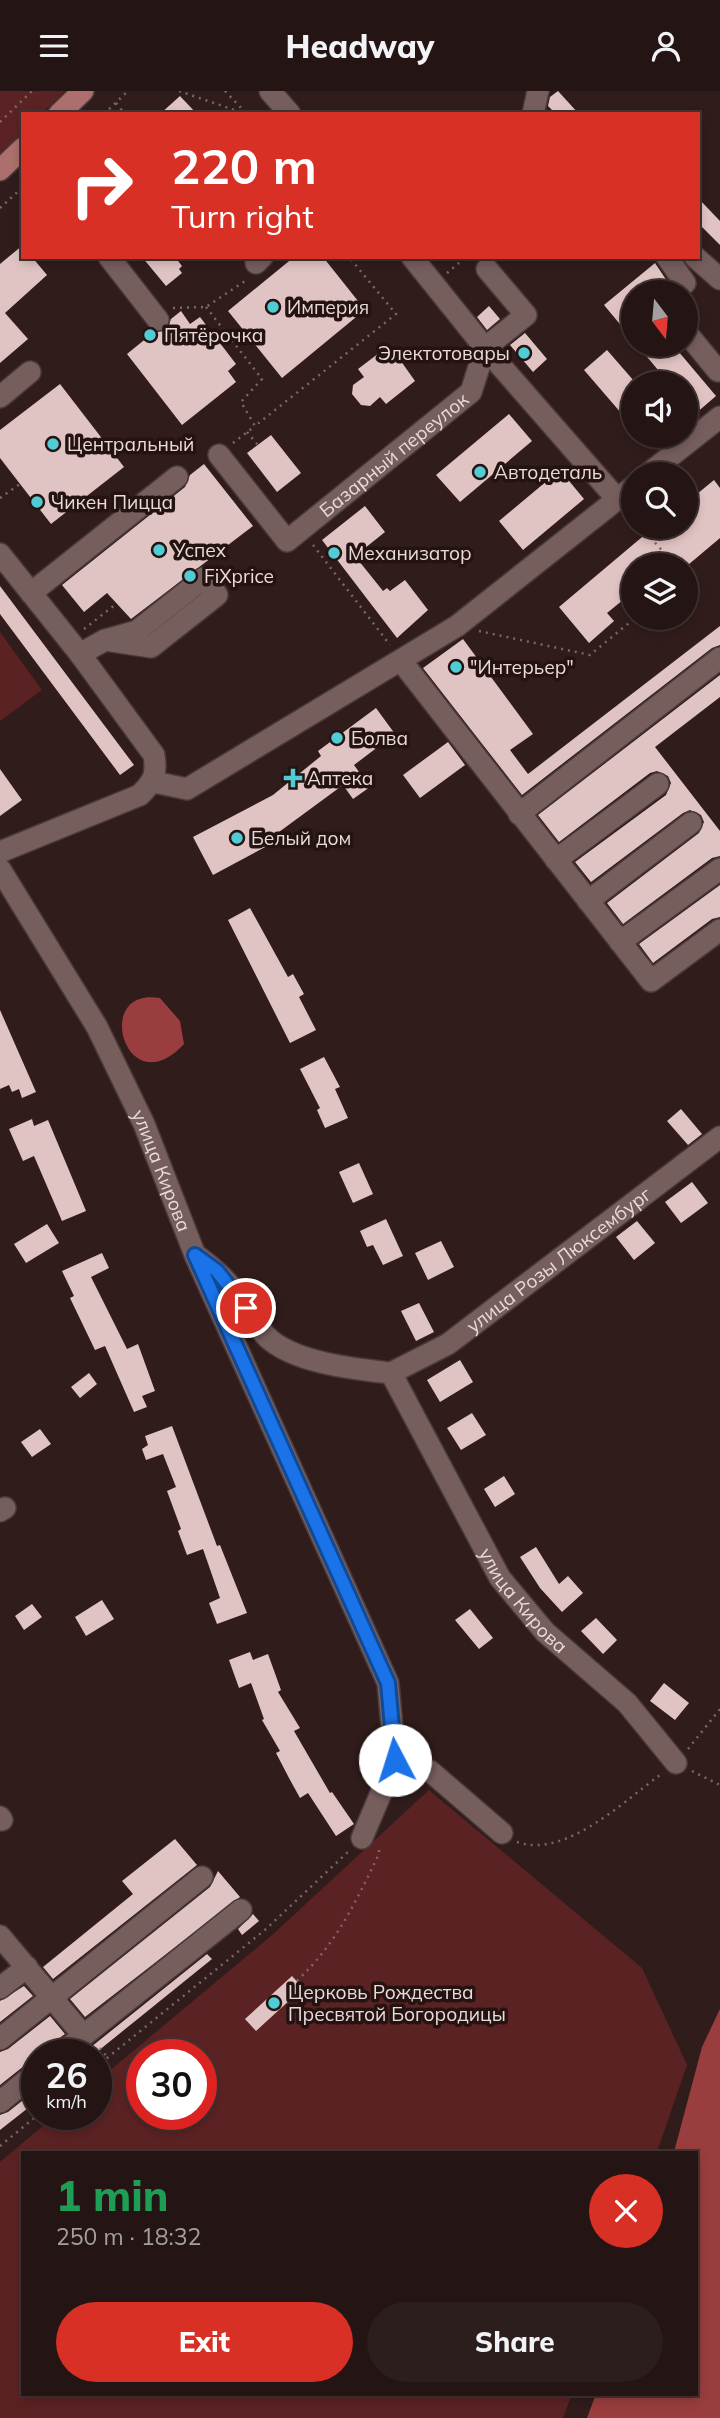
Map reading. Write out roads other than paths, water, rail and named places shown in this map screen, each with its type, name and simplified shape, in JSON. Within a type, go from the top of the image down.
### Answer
[{"type":"main road","points":[[61,112],[83,91]]},
{"type":"main road","points":[[0,170],[21,150]]},
{"type":"street","points":[[270,91],[288,112]]},
{"type":"street","points":[[533,112],[538,91]]},
{"type":"street","points":[[111,259],[158,320]]},
{"type":"street","points":[[414,259],[485,348],[621,488]]},
{"type":"street","points":[[668,259],[683,280]]},
{"type":"street","points":[[698,259],[717,271]]},
{"type":"street","points":[[485,348],[526,315],[487,269]]},
{"type":"street","points":[[698,346],[718,370]]},
{"type":"street","name":"Базарный переулок","points":[[219,455],[294,535],[471,392],[485,348]]},
{"type":"street","points":[[0,397],[30,372]]},
{"type":"street","points":[[663,462],[720,417]]},
{"type":"street","points":[[31,593],[177,477]]},
{"type":"street","points":[[154,782],[187,789],[402,662],[457,626],[621,495]]},
{"type":"street","points":[[0,554],[80,654],[154,755],[154,782],[140,795],[0,852]]},
{"type":"street","points":[[80,654],[105,640],[138,631],[204,578],[217,595],[151,647],[105,640]]},
{"type":"street","points":[[519,814],[720,658]]},
{"type":"street","points":[[402,662],[651,981],[720,930]]},
{"type":"street","points":[[556,860],[658,784]]},
{"type":"street","points":[[588,901],[691,823]]},
{"type":"street","name":"улица Кирова","points":[[0,869],[97,1027],[144,1124],[195,1255],[388,1683],[395,1760],[370,1840]]},
{"type":"street","points":[[620,942],[720,869]]},
{"type":"street","name":"улица Розы Люксембург","points":[[391,1373],[448,1344],[720,1137]]},
{"type":"street","points":[[195,1255],[217,1271],[235,1291],[257,1325],[269,1339],[283,1348],[343,1367],[391,1373]]},
{"type":"street","name":"улица Кирова","points":[[391,1373],[500,1578],[545,1632],[627,1703],[676,1763]]},
{"type":"street","points":[[395,1760],[430,1771],[502,1833]]},
{"type":"street","points":[[0,2039],[202,1877]]},
{"type":"street","points":[[78,2039],[241,1910]]},
{"type":"street","points":[[3,1939],[83,2035]]},
{"type":"street","points":[[0,1987],[27,1967]]},
{"type":"street","points":[[0,2102],[21,2085]]},
{"type":"place","name":"Империя","points":[[273,307]]},
{"type":"place","name":"Пятёрочка","points":[[150,335]]},
{"type":"place","name":"Электотовары","points":[[524,353]]},
{"type":"place","name":"Центральный","points":[[53,444]]},
{"type":"place","name":"Автодеталь","points":[[480,472]]},
{"type":"place","name":"Чикен Пицца","points":[[37,502]]},
{"type":"place","name":"Успех","points":[[159,550]]},
{"type":"place","name":"Механизатор","points":[[334,553]]},
{"type":"place","name":"FiXprice","points":[[190,576]]},
{"type":"place","name":"\"Интерьер\"","points":[[456,667]]},
{"type":"place","name":"Болва","points":[[337,738]]},
{"type":"place","name":"Аптека","points":[[293,778]]},
{"type":"place","name":"Белый дом","points":[[237,838]]},
{"type":"place","name":"Церковь Рождества Пресвятой Богородицы","points":[[274,2003]]}]
